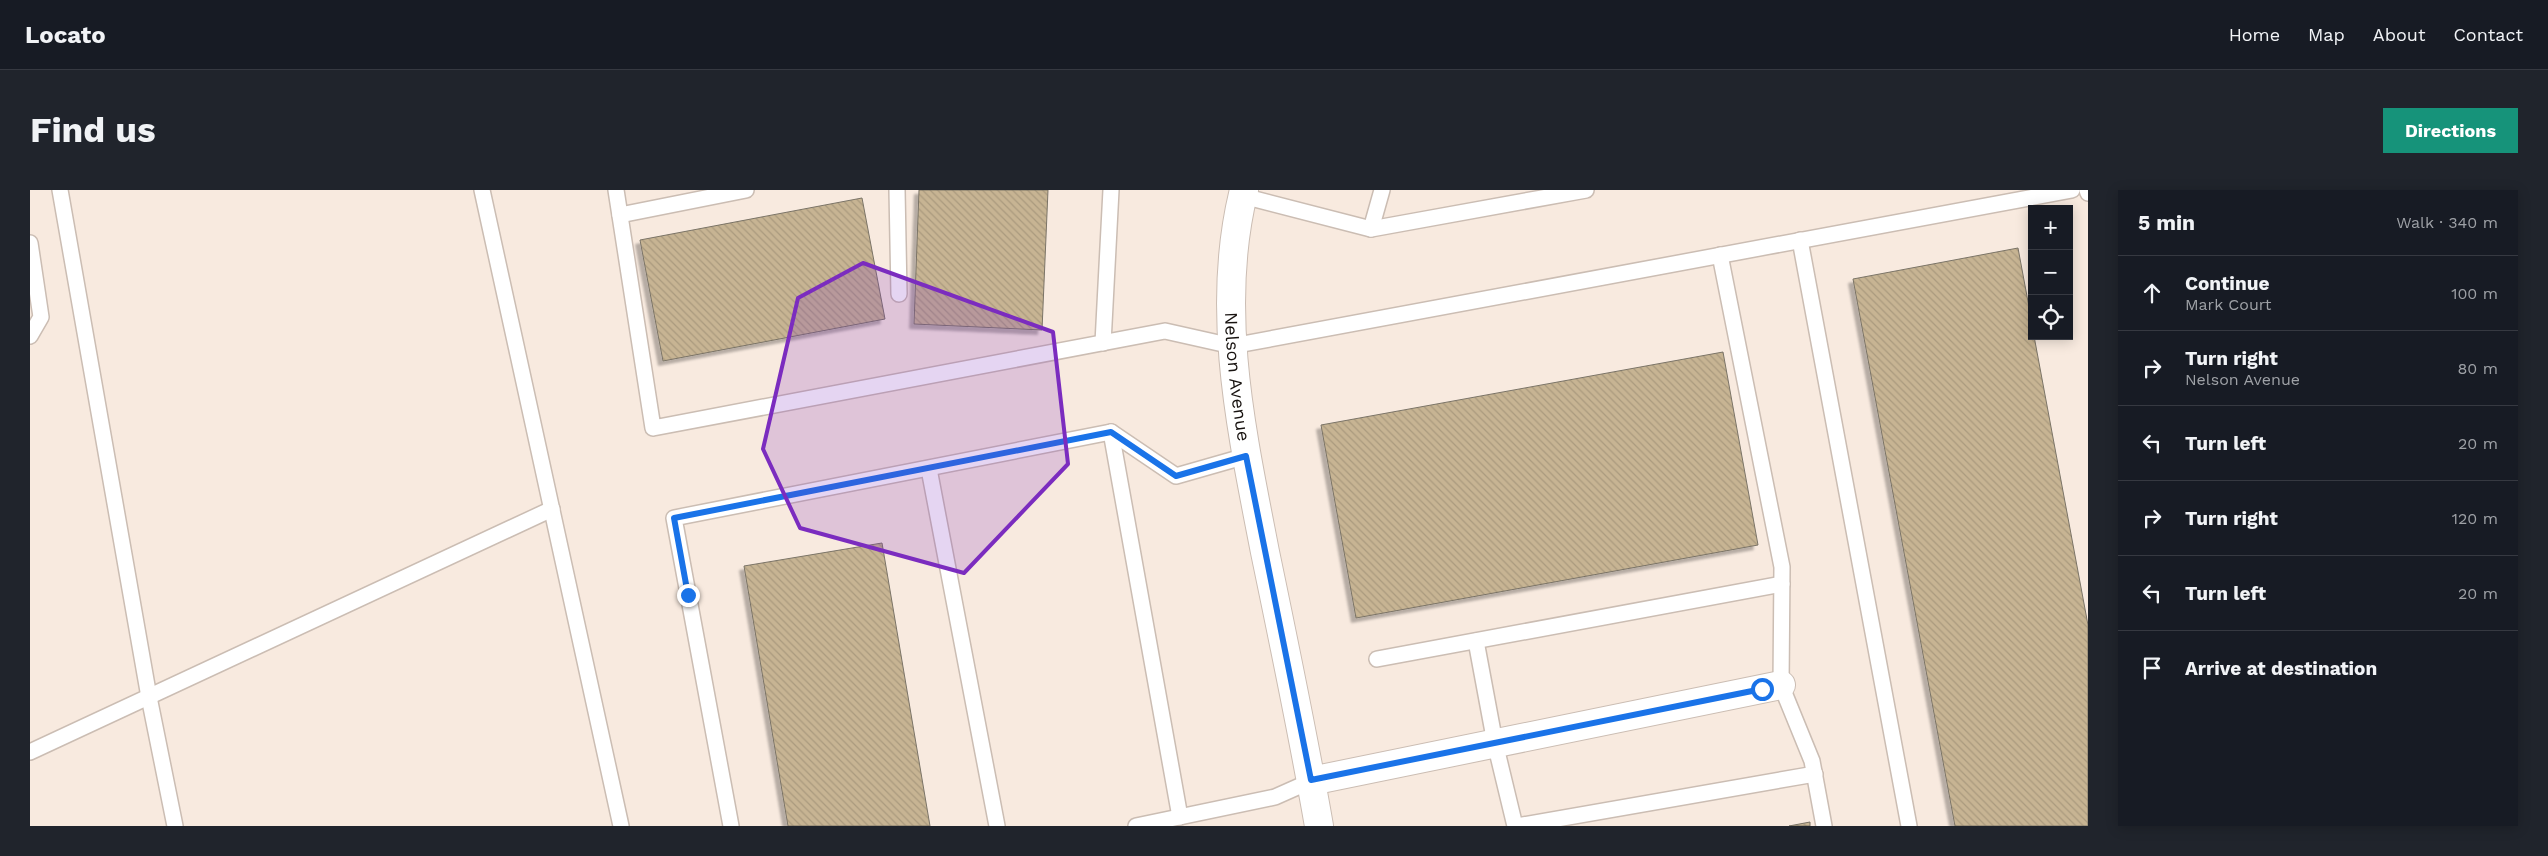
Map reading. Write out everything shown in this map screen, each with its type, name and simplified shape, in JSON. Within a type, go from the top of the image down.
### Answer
[{"type":"street","name":"Nelson Avenue","points":[[1243,193],[1230,275],[1232,346],[1246,456],[1319,826]]},
{"type":"street","points":[[1311,780],[1781,685]]},
{"type":"lane","points":[[60,190],[149,697],[175,826]]},
{"type":"lane","points":[[482,190],[621,826]]},
{"type":"lane","points":[[616,190],[653,428],[1164,331],[1232,346],[2072,190]]},
{"type":"lane","points":[[620,215],[746,190]]},
{"type":"lane","points":[[897,190],[898,294]]},
{"type":"lane","points":[[1103,343],[1110,190]]},
{"type":"lane","points":[[1371,229],[1382,190]]},
{"type":"lane","points":[[1243,193],[1371,229],[1586,190]]},
{"type":"lane","points":[[1800,240],[1909,826]]},
{"type":"lane","points":[[30,243],[41,316],[30,336]]},
{"type":"lane","points":[[1720,255],[1782,567],[1781,685],[1812,761],[1824,826]]},
{"type":"lane","points":[[731,826],[674,518],[1111,432],[1176,476],[1246,456]]},
{"type":"lane","points":[[1111,432],[1180,817]]},
{"type":"lane","points":[[929,469],[997,826]]},
{"type":"lane","points":[[30,752],[552,509]]},
{"type":"lane","points":[[1377,659],[1782,584]]},
{"type":"lane","points":[[1476,640],[1495,743],[1516,826],[1815,774]]},
{"type":"lane","points":[[1136,826],[1275,797],[1311,780]]},
{"type":"highlighted area","points":[[863,263],[1053,332],[1068,464],[964,573],[800,528],[763,449],[798,298]]},
{"type":"building","points":[[919,190],[1048,190],[1042,330],[914,324]]},
{"type":"building","points":[[862,198],[885,319],[663,361],[640,240]]},
{"type":"building","points":[[2018,248],[2028,302],[2028,340],[2035,340],[2088,625],[2088,826],[1955,826],[1853,279]]},
{"type":"building","points":[[1723,352],[1758,545],[1356,618],[1321,425]]},
{"type":"building","points":[[882,543],[930,826],[788,826],[744,566]]},
{"type":"building","points":[[1810,822],[1810,826],[1789,826]]},
{"type":"route","points":[[688,595],[674,518],[1111,432],[1176,476],[1246,456],[1311,780],[1762,689]]}]
